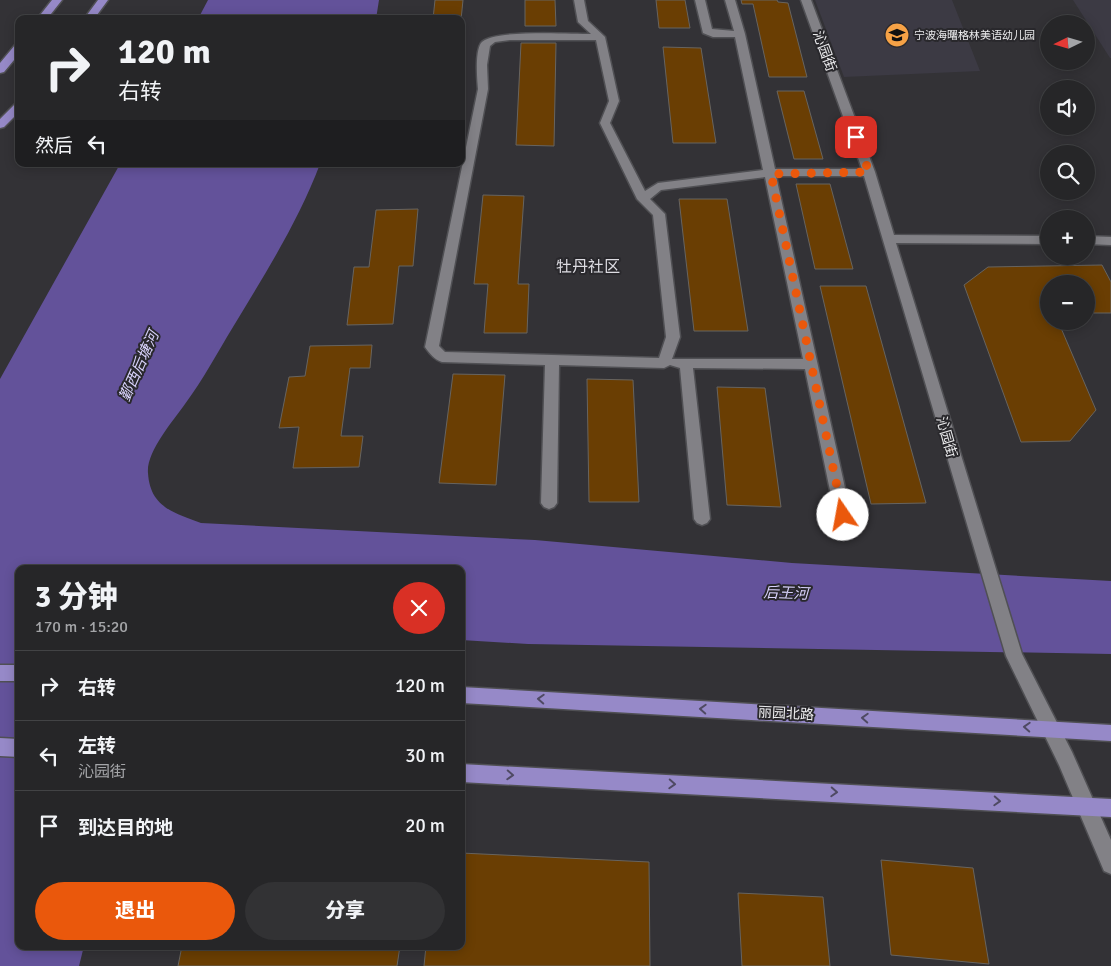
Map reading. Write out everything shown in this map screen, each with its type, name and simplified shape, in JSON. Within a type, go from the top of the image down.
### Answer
[{"type":"main road","points":[[45,15],[57,0]]},
{"type":"main road","points":[[93,15],[103,0]]},
{"type":"main road","points":[[0,70],[15,52]]},
{"type":"main road","points":[[0,125],[15,110]]},
{"type":"main road","points":[[0,672],[15,673]]},
{"type":"main road","name":"丽园北路","points":[[465,695],[1111,733]]},
{"type":"main road","points":[[0,747],[15,748]]},
{"type":"main road","points":[[465,773],[1088,805],[1111,808]]},
{"type":"street","points":[[579,0],[583,22],[600,37],[614,102],[605,123],[643,199],[659,214],[673,337],[664,363]]},
{"type":"street","points":[[700,0],[707,31],[713,34],[740,34]]},
{"type":"street","points":[[730,0],[740,34],[771,174],[843,515]]},
{"type":"street","name":"沁园街","points":[[806,0],[869,172],[1014,656],[1052,729],[1088,805],[1111,864]]},
{"type":"street","points":[[600,37],[510,37],[492,39],[485,45],[482,65],[483,89],[432,347],[442,358],[811,364]]},
{"type":"street","points":[[643,199],[658,187],[771,174],[869,172]]},
{"type":"street","points":[[889,239],[1040,240]]},
{"type":"street","points":[[1095,240],[1111,240]]},
{"type":"street","points":[[550,502],[552,361]]},
{"type":"street","points":[[686,363],[702,518]]},
{"type":"shaded area","name":"宁波海曙格林美语幼儿园","points":[[815,0],[952,0],[980,71],[844,77]]},
{"type":"shaded area","points":[[1073,0],[1111,0],[1111,58],[1095,34],[1095,15],[1083,15]]},
{"type":"water","points":[[208,0],[379,0],[377,15],[200,15]]},
{"type":"water","points":[[118,167],[319,167],[302,206],[269,267],[204,376],[161,437],[151,456],[148,473],[153,494],[165,507],[173,512],[201,523],[535,540],[792,563],[1111,581],[1111,654],[528,644],[465,640],[465,565],[15,565],[15,950],[83,950],[79,966],[0,966],[0,379]]},
{"type":"building","points":[[435,0],[463,0],[462,15],[433,15]]},
{"type":"building","points":[[525,0],[555,0],[556,26],[525,26]]},
{"type":"building","points":[[656,0],[685,0],[690,28],[659,28]]},
{"type":"building","points":[[741,0],[777,0],[778,2],[788,3],[807,77],[769,77],[753,4],[742,4]]},
{"type":"building","points":[[521,43],[556,43],[554,146],[516,145]]},
{"type":"building","points":[[663,47],[701,48],[716,143],[673,143]]},
{"type":"building","points":[[777,91],[804,91],[823,159],[794,159]]},
{"type":"building","points":[[796,184],[830,184],[853,269],[815,269]]},
{"type":"building","points":[[483,195],[524,196],[518,284],[529,284],[527,333],[484,333],[488,284],[474,284]]},
{"type":"building","points":[[679,199],[727,199],[748,331],[694,331]]},
{"type":"building","points":[[418,209],[413,266],[399,266],[393,324],[347,325],[354,267],[369,267],[376,210]]},
{"type":"building","points":[[1102,265],[1111,282],[1111,313],[1095,313],[1095,275],[1040,275],[1040,330],[1062,330],[1096,410],[1070,441],[1021,442],[964,285],[988,267]]},
{"type":"building","points":[[820,286],[866,286],[926,503],[871,504]]},
{"type":"building","points":[[372,345],[370,368],[350,368],[341,436],[363,436],[359,467],[293,468],[299,427],[279,428],[289,377],[305,376],[310,346]]},
{"type":"building","points":[[453,374],[505,375],[496,485],[439,483]]},
{"type":"building","points":[[587,379],[633,380],[639,502],[589,502]]},
{"type":"building","points":[[717,387],[765,388],[781,507],[727,505]]},
{"type":"building","points":[[465,853],[649,862],[650,966],[424,966],[426,950],[465,950]]},
{"type":"building","points":[[881,860],[973,868],[989,964],[891,955]]},
{"type":"building","points":[[738,893],[823,897],[830,966],[742,966]]},
{"type":"building","points":[[181,950],[399,950],[397,966],[178,966]]},
{"type":"place","name":"宁波海曙格林美语幼儿园","points":[[897,35]]},
{"type":"district","name":"牡丹社区","points":[[588,266]]},
{"type":"route","points":[[843,515],[771,174],[869,172],[856,137]]},
{"type":"water label","name":"鄞西后塘河","points":[[139,366]]},
{"type":"water label","name":"后王河","points":[[786,593]]}]
